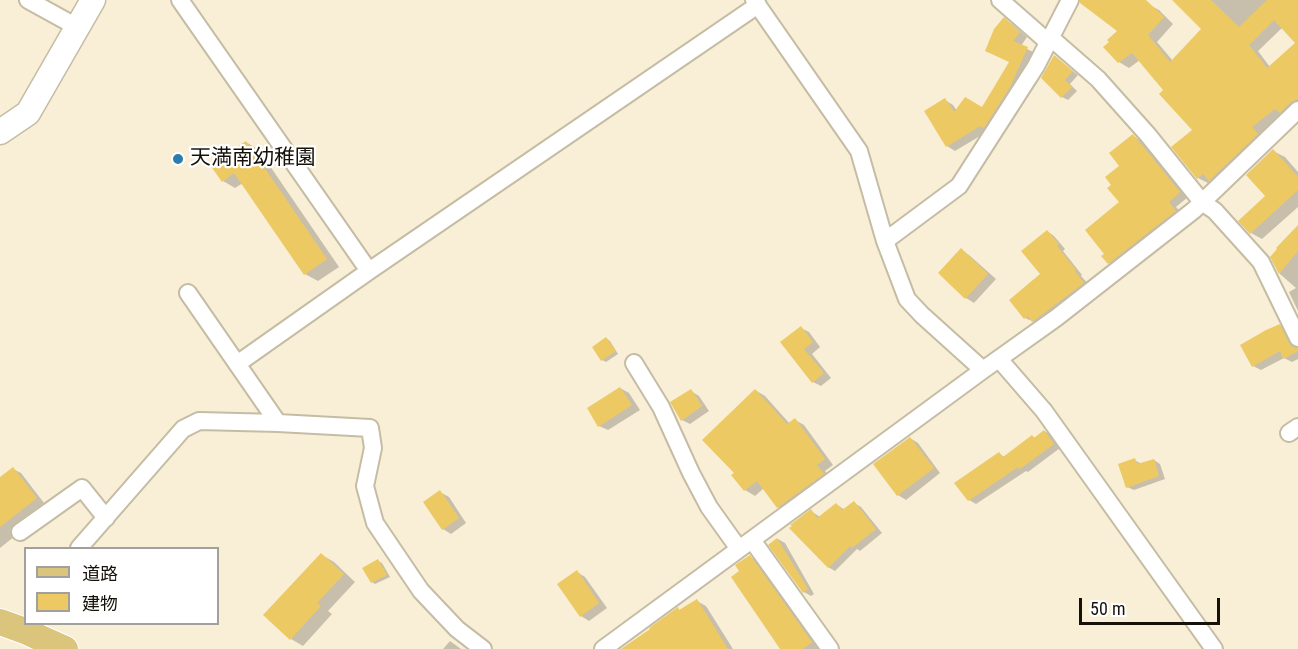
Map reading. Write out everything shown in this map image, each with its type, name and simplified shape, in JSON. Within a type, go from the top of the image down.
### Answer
[{"type":"main road","points":[[0,622],[27,627],[65,649]]},
{"type":"street","points":[[28,0],[77,27]]},
{"type":"street","points":[[0,132],[28,113],[93,0]]},
{"type":"street","points":[[180,0],[369,271]]},
{"type":"street","points":[[1000,0],[1105,87],[1148,135],[1202,202],[1215,211],[1261,262],[1298,338]]},
{"type":"street","points":[[885,241],[959,186],[1036,66],[1070,0]]},
{"type":"street","points":[[237,364],[756,3],[859,151],[885,241],[907,299],[983,370]]},
{"type":"street","points":[[603,649],[1056,318],[1194,210],[1298,110]]},
{"type":"street","points":[[188,293],[278,423]]},
{"type":"street","points":[[999,359],[1044,411],[1214,649]]},
{"type":"street","points":[[634,363],[661,407],[709,507],[745,545],[830,649]]},
{"type":"street","points":[[81,547],[183,429],[199,421],[370,428],[373,448],[365,486],[375,523],[421,591],[457,629],[483,649]]},
{"type":"street","points":[[20,532],[82,488],[106,518]]},
{"type":"building","points":[[1080,0],[1146,0],[1164,17],[1148,35],[1170,62],[1201,29],[1172,0],[1211,0],[1239,27],[1267,0],[1298,0],[1298,99],[1291,102],[1280,113],[1275,109],[1252,127],[1258,134],[1209,181],[1203,174],[1197,179],[1171,147],[1192,130],[1159,94],[1163,90],[1132,53],[1118,63],[1103,47],[1117,31],[1080,3]],"holes":[[[1274,20],[1295,43],[1267,68],[1249,45]]]},
{"type":"building","points":[[1004,17],[1020,32],[1013,41],[1028,47],[1010,87],[984,128],[980,126],[946,147],[924,111],[945,98],[954,112],[965,97],[982,107],[1009,62],[985,51],[994,29]]},
{"type":"building","points":[[1054,55],[1073,71],[1065,80],[1072,87],[1061,98],[1041,78]]},
{"type":"building","points":[[1133,134],[1180,192],[1169,202],[1176,211],[1108,264],[1101,256],[1104,254],[1085,230],[1119,202],[1107,188],[1111,185],[1105,177],[1119,166],[1109,153]]},
{"type":"building","points":[[246,141],[327,259],[304,275],[234,173],[222,182],[210,165]]},
{"type":"building","points":[[1273,149],[1298,177],[1298,190],[1250,234],[1238,221],[1265,196],[1246,175]]},
{"type":"building","points":[[1298,225],[1298,251],[1279,274],[1270,257]]},
{"type":"building","points":[[1047,230],[1059,244],[1057,246],[1084,283],[1032,322],[1028,316],[1024,319],[1009,300],[1040,274],[1021,251]]},
{"type":"building","points":[[961,248],[988,274],[965,299],[938,273]]},
{"type":"building","points":[[1280,324],[1289,343],[1298,348],[1298,351],[1283,359],[1280,351],[1252,367],[1240,345]]},
{"type":"building","points":[[801,326],[813,342],[804,349],[824,373],[812,383],[780,342]]},
{"type":"building","points":[[606,337],[616,351],[601,361],[592,347]]},
{"type":"building","points":[[620,387],[632,405],[598,427],[587,408]]},
{"type":"building","points":[[691,389],[702,406],[681,421],[670,402]]},
{"type":"building","points":[[755,389],[787,424],[795,418],[825,459],[817,465],[824,474],[777,508],[757,481],[744,491],[731,475],[734,473],[702,440]]},
{"type":"building","points":[[1044,430],[1054,444],[1020,469],[1018,467],[968,501],[954,483],[999,452],[1003,457],[1032,435],[1034,438]]},
{"type":"building","points":[[910,437],[934,468],[897,496],[873,464]]},
{"type":"building","points":[[1135,458],[1137,464],[1154,459],[1159,476],[1126,488],[1118,464]]},
{"type":"building","points":[[13,467],[37,498],[0,527],[0,477]]},
{"type":"building","points":[[440,490],[459,518],[442,530],[423,502]]},
{"type":"building","points":[[854,501],[876,529],[852,548],[850,546],[828,568],[789,528],[792,526],[790,525],[811,509],[817,518],[836,503],[842,510]]},
{"type":"building","points":[[777,538],[808,589],[803,593],[768,545]]},
{"type":"building","points":[[321,553],[344,574],[317,603],[321,606],[290,640],[263,615]]},
{"type":"building","points":[[750,555],[812,642],[803,649],[780,649],[731,577],[739,571],[735,565]]},
{"type":"building","points":[[378,559],[387,575],[371,583],[362,568]]},
{"type":"building","points":[[577,570],[599,603],[580,617],[557,584]]},
{"type":"building","points":[[697,599],[728,649],[621,649],[678,607],[679,610]]},
{"type":"place","name":"天満南幼稚園","points":[[178,159]]}]
